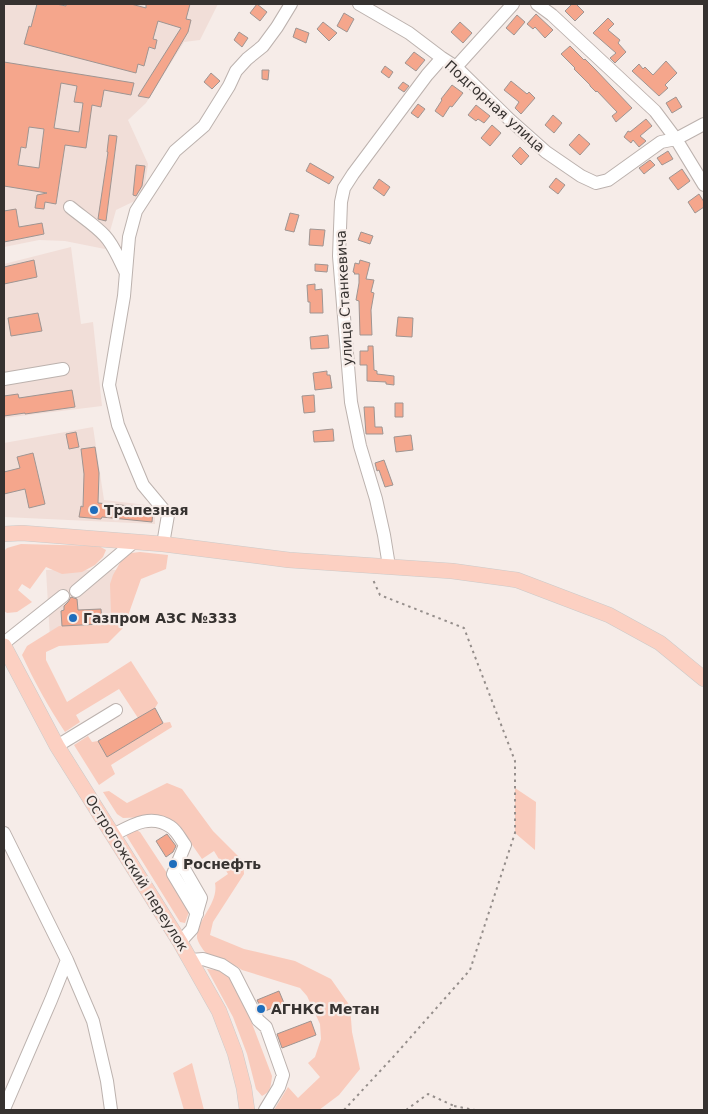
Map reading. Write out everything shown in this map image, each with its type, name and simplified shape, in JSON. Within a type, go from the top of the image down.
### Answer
[{"type":"main road","points":[[4,534],[22,533],[163,544],[288,560],[452,571],[517,580],[609,615],[660,643],[704,679]]},
{"type":"main road","name":"Острогожский переулок","points":[[4,644],[57,746],[180,942],[219,1011],[232,1045],[244,1088],[247,1110]]},
{"type":"street","points":[[163,544],[168,515],[143,485],[118,425],[109,385],[124,296],[129,237],[136,211],[175,151],[204,126],[236,71],[263,46],[291,4]]},
{"type":"street","name":"Подгорная улица","points":[[359,4],[409,33],[456,67],[546,152],[580,176],[596,183],[608,180],[661,142],[676,139]]},
{"type":"street","points":[[456,67],[513,4]]},
{"type":"street","points":[[538,4],[654,111],[676,139],[704,185]]},
{"type":"street","name":"улица Станкевича","points":[[389,566],[376,498],[360,446],[351,402],[339,256],[341,202],[344,188],[353,174],[442,58]]},
{"type":"street","points":[[676,139],[704,124]]},
{"type":"street","points":[[70,208],[106,237],[117,254],[125,272]]},
{"type":"street","points":[[4,378],[63,369]]},
{"type":"street","points":[[4,540],[22,533]]},
{"type":"street","points":[[76,591],[134,542]]},
{"type":"street","points":[[4,644],[63,596]]},
{"type":"street","points":[[57,746],[116,710]]},
{"type":"street","points":[[114,835],[137,822],[158,820],[173,828],[185,846],[173,874],[197,914],[192,929],[180,942]]},
{"type":"street","points":[[4,833],[67,960],[93,1021],[112,1110]]},
{"type":"street","points":[[191,960],[203,959],[222,965],[234,973],[258,1020],[266,1027],[283,1075],[279,1087],[265,1110]]},
{"type":"street","points":[[4,1109],[67,960]]},
{"type":"path","points":[[344,1110],[470,970],[515,833],[515,761],[464,628],[380,595],[374,582],[372,565]]},
{"type":"path","points":[[406,1110],[428,1094],[454,1106],[475,1110]]},
{"type":"path","points":[[449,1110],[454,1106]]},
{"type":"shaded area","points":[[4,4],[218,4],[200,40],[184,42],[146,103],[128,120],[148,164],[143,197],[116,210],[105,249],[65,241],[39,240],[4,247]]},
{"type":"shaded area","points":[[71,247],[81,324],[93,322],[102,406],[4,418],[4,264]]},
{"type":"shaded area","points":[[93,427],[104,500],[155,506],[155,524],[4,517],[4,443]]},
{"type":"shaded area","points":[[21,544],[99,546],[106,550],[103,557],[95,565],[82,572],[62,574],[46,567],[30,589],[22,584],[18,590],[32,602],[17,612],[7,613],[4,611],[4,551],[7,548]]},
{"type":"shaded area","points":[[131,553],[168,555],[166,569],[141,579],[124,627],[108,643],[59,646],[46,652],[46,660],[67,702],[131,661],[158,703],[155,708],[138,718],[119,689],[76,715],[80,722],[65,732],[53,714],[22,655],[27,646],[59,626],[104,625],[111,614],[110,584],[113,575],[121,561]]},
{"type":"shaded area","points":[[46,570],[117,570],[110,633],[50,639]]},
{"type":"shaded area","points":[[170,722],[172,727],[111,765],[115,774],[99,785],[74,745],[88,736],[92,742],[98,741],[107,756],[163,723]]},
{"type":"shaded area","points":[[167,783],[182,789],[213,831],[243,861],[244,874],[213,922],[210,935],[244,949],[295,961],[331,979],[350,1006],[352,1032],[360,1069],[339,1095],[319,1110],[274,1110],[288,1087],[298,1098],[320,1077],[308,1063],[315,1057],[321,1039],[320,1024],[307,996],[300,988],[242,970],[207,954],[198,941],[198,930],[214,897],[215,883],[228,874],[214,851],[202,859],[181,829],[147,817],[123,818],[117,814],[103,792],[109,791],[127,803]]},
{"type":"shaded area","points":[[515,788],[536,802],[535,850],[515,833]]},
{"type":"shaded area","points":[[136,830],[140,832],[188,905],[189,912],[185,923],[180,922],[126,835]]},
{"type":"shaded area","points":[[207,969],[226,973],[245,1005],[272,1076],[269,1090],[262,1096],[256,1089],[247,1054],[233,1017]]},
{"type":"shaded area","points":[[192,1063],[204,1110],[184,1110],[173,1073]]},
{"type":"building","points":[[37,4],[66,6],[66,4],[131,4],[146,8],[146,4],[190,4],[186,19],[191,20],[188,32],[149,98],[138,96],[181,28],[158,21],[153,39],[157,40],[155,49],[149,47],[144,66],[138,64],[136,73],[24,44]]},
{"type":"building","points":[[257,4],[267,12],[260,21],[250,13]]},
{"type":"building","points":[[572,4],[576,4],[584,12],[575,21],[565,11]]},
{"type":"building","points":[[344,13],[354,19],[347,32],[337,26]]},
{"type":"building","points":[[536,14],[553,30],[545,38],[535,27],[533,29],[527,24]]},
{"type":"building","points":[[517,15],[525,22],[514,35],[506,28]]},
{"type":"building","points":[[608,18],[614,24],[608,30],[620,40],[618,43],[626,52],[615,63],[610,58],[616,53],[593,33]]},
{"type":"building","points":[[323,22],[337,33],[329,41],[317,29]]},
{"type":"building","points":[[460,22],[472,33],[463,43],[451,32]]},
{"type":"building","points":[[296,28],[309,33],[306,43],[293,37]]},
{"type":"building","points":[[239,32],[248,38],[242,47],[234,40]]},
{"type":"building","points":[[570,46],[632,108],[616,122],[612,116],[617,112],[561,54]]},
{"type":"building","points":[[414,52],[425,60],[416,71],[405,63]]},
{"type":"building","points":[[666,61],[677,73],[665,85],[668,88],[659,96],[632,71],[639,64],[653,75]]},
{"type":"building","points":[[4,62],[134,83],[131,95],[104,90],[101,107],[92,105],[86,148],[65,145],[56,204],[45,202],[44,209],[35,208],[37,195],[47,193],[4,186]],"holes":[[[61,83],[77,86],[74,102],[83,103],[79,132],[54,128]],[[29,127],[44,129],[39,168],[18,165],[21,147],[26,148]]]},
{"type":"building","points":[[385,66],[393,72],[389,78],[381,72]]},
{"type":"building","points":[[262,70],[269,70],[268,80],[262,79]]},
{"type":"building","points":[[211,73],[220,81],[212,89],[204,82]]},
{"type":"building","points":[[511,81],[535,98],[521,114],[515,108],[519,102],[504,90]]},
{"type":"building","points":[[403,82],[409,86],[404,92],[398,88]]},
{"type":"building","points":[[452,85],[463,93],[452,107],[450,106],[443,117],[435,111],[441,99]]},
{"type":"building","points":[[676,97],[682,107],[672,113],[666,103]]},
{"type":"building","points":[[418,104],[425,109],[418,118],[411,113]]},
{"type":"building","points":[[476,105],[490,116],[484,123],[478,119],[476,121],[468,115]]},
{"type":"building","points":[[553,115],[562,123],[554,133],[545,125]]},
{"type":"building","points":[[646,119],[652,126],[640,136],[646,141],[639,147],[633,140],[631,143],[624,137],[628,131],[630,132]]},
{"type":"building","points":[[492,125],[501,133],[490,146],[481,138]]},
{"type":"building","points":[[579,134],[590,144],[580,155],[569,145]]},
{"type":"building","points":[[109,135],[117,136],[106,221],[98,219]]},
{"type":"building","points":[[520,147],[529,156],[521,165],[512,156]]},
{"type":"building","points":[[668,151],[673,159],[662,165],[657,158]]},
{"type":"building","points":[[650,160],[655,165],[644,174],[639,168]]},
{"type":"building","points":[[310,163],[334,177],[329,184],[306,171]]},
{"type":"building","points":[[136,165],[145,166],[142,186],[136,196],[133,195]]},
{"type":"building","points":[[682,169],[690,181],[678,190],[669,178]]},
{"type":"building","points":[[556,178],[565,185],[558,194],[549,187]]},
{"type":"building","points":[[379,179],[390,187],[384,196],[373,188]]},
{"type":"building","points":[[699,194],[704,202],[704,207],[695,213],[688,202]]},
{"type":"building","points":[[16,209],[19,227],[42,223],[44,234],[4,242],[4,211]]},
{"type":"building","points":[[290,213],[299,215],[294,232],[285,230]]},
{"type":"building","points":[[310,229],[325,230],[323,246],[309,245]]},
{"type":"building","points":[[361,232],[373,236],[370,244],[358,240]]},
{"type":"building","points":[[34,260],[37,277],[4,284],[4,267]]},
{"type":"building","points":[[360,260],[370,263],[366,279],[374,280],[371,292],[374,293],[371,310],[372,335],[360,335],[359,301],[356,300],[359,274],[354,274],[353,272],[355,263],[359,264]]},
{"type":"building","points":[[315,264],[328,265],[327,272],[315,271]]},
{"type":"building","points":[[315,284],[315,290],[322,289],[323,313],[310,313],[307,285]]},
{"type":"building","points":[[38,313],[42,331],[11,336],[8,318]]},
{"type":"building","points":[[398,317],[413,318],[412,337],[396,336]]},
{"type":"building","points":[[328,335],[329,348],[311,349],[310,337]]},
{"type":"building","points":[[368,346],[373,346],[374,370],[377,371],[377,374],[394,376],[394,385],[386,384],[386,382],[367,381],[367,365],[360,365],[360,351],[368,351]]},
{"type":"building","points":[[327,371],[327,375],[330,375],[332,388],[315,390],[313,373]]},
{"type":"building","points":[[72,390],[75,407],[4,416],[4,396],[18,394],[19,398]]},
{"type":"building","points":[[314,395],[315,412],[304,413],[302,396]]},
{"type":"building","points":[[395,403],[403,403],[403,417],[395,417]]},
{"type":"building","points":[[364,407],[374,407],[375,427],[382,427],[383,434],[366,434]]},
{"type":"building","points":[[333,429],[334,441],[314,442],[313,431]]},
{"type":"building","points":[[76,432],[79,447],[69,449],[66,434]]},
{"type":"building","points":[[411,435],[413,450],[396,452],[394,437]]},
{"type":"building","points":[[95,447],[99,473],[98,503],[152,508],[152,522],[102,517],[101,519],[79,517],[81,506],[83,507],[84,474],[81,449]]},
{"type":"building","points":[[33,453],[45,504],[29,508],[25,489],[4,494],[4,472],[20,468],[17,457]]},
{"type":"building","points":[[384,460],[393,485],[385,487],[375,463]]},
{"type":"building","points":[[71,597],[77,599],[78,610],[101,609],[102,624],[62,626],[61,611],[64,610],[64,606]]},
{"type":"building","points":[[155,708],[163,723],[107,757],[98,741]]},
{"type":"building","points":[[167,834],[176,846],[173,852],[166,857],[156,841]]},
{"type":"building","points":[[279,991],[284,1003],[263,1012],[257,1000]]},
{"type":"building","points":[[311,1021],[316,1035],[282,1048],[277,1034]]},
{"type":"place","name":"Трапезная","points":[[94,510]]},
{"type":"place","name":"Газпром АЗС №333","points":[[73,618]]},
{"type":"place","name":"Роснефть","points":[[173,864]]},
{"type":"place","name":"АГНКС Метан","points":[[261,1009]]}]
